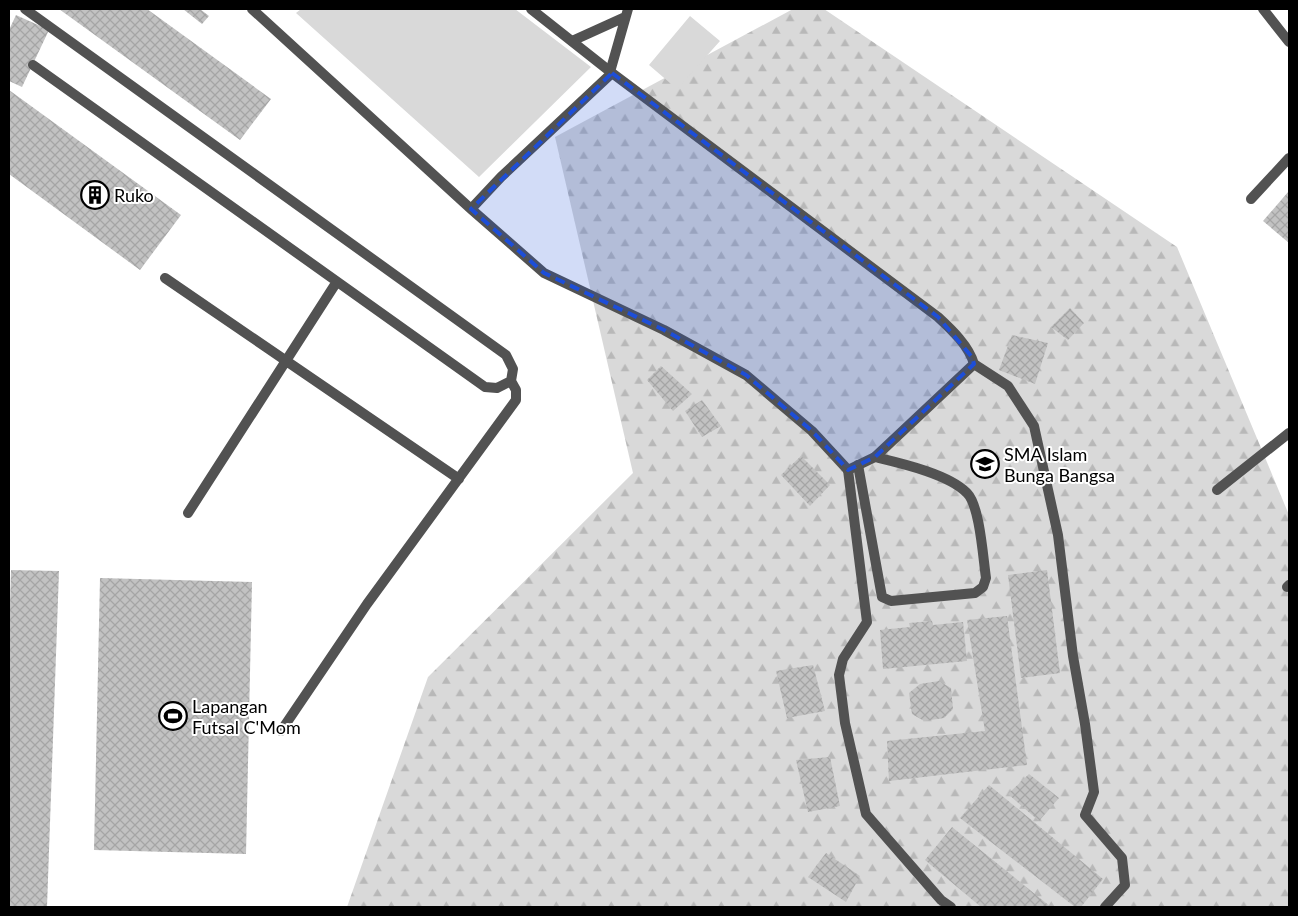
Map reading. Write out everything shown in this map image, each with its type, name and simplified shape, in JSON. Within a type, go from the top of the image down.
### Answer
[{"type":"street","points":[[24,9],[506,355],[513,369],[511,381],[516,390],[516,400],[367,604],[281,731]]},
{"type":"street","points":[[252,9],[544,273],[664,330],[746,375],[812,431],[848,470],[867,622],[843,659],[839,675],[845,723],[866,814],[941,900],[951,907]]},
{"type":"street","points":[[531,9],[611,72],[938,317],[955,332],[974,364],[1008,386],[1034,426],[1058,534],[1073,656],[1094,792],[1085,815],[1122,858],[1125,885],[1105,907]]},
{"type":"street","points":[[1263,9],[1289,42]]},
{"type":"street","points":[[471,209],[501,177],[611,72],[627,13]]},
{"type":"street","points":[[572,41],[627,13]]},
{"type":"street","points":[[33,65],[485,387],[497,388],[511,381]]},
{"type":"street","points":[[1251,199],[1289,158]]},
{"type":"street","points":[[165,278],[459,479]]},
{"type":"street","points":[[188,513],[336,282]]},
{"type":"street","points":[[848,470],[875,457],[974,364]]},
{"type":"street","points":[[1217,490],[1289,433]]},
{"type":"street","points":[[858,465],[882,597],[891,600],[975,593],[983,587],[986,578],[977,514],[968,493],[943,477],[875,457]]},
{"type":"highlighted area","points":[[612,73],[938,317],[972,357],[974,364],[875,457],[848,470],[812,431],[746,375],[664,330],[544,273],[471,209]]},
{"type":"green space","points":[[301,9],[515,9],[591,67],[479,177],[296,13]]},
{"type":"green space","name":"SMA Islam Bunga Bangsa","points":[[793,9],[824,9],[1177,247],[1289,515],[1289,907],[347,907],[428,677],[633,473],[555,137]]},
{"type":"green space","points":[[690,16],[720,41],[677,89],[649,65]]},
{"type":"building","points":[[59,9],[147,9],[271,99],[240,140]]},
{"type":"building","points":[[183,9],[200,9],[209,16],[202,24]]},
{"type":"building","points":[[16,15],[49,30],[22,87],[9,81],[9,30]]},
{"type":"building","name":"Ruko","points":[[9,90],[181,215],[140,270],[9,174]]},
{"type":"building","points":[[1289,191],[1289,243],[1263,221]]},
{"type":"building","points":[[1070,308],[1084,323],[1068,340],[1051,327]]},
{"type":"building","points":[[1012,335],[1048,343],[1035,384],[999,370]]},
{"type":"building","points":[[661,366],[692,394],[673,411],[647,380]]},
{"type":"building","points":[[702,400],[721,426],[702,437],[685,411]]},
{"type":"building","points":[[801,456],[830,485],[810,506],[781,475]]},
{"type":"building","points":[[11,570],[59,571],[47,907],[9,907],[9,638]]},
{"type":"building","points":[[1047,570],[1060,673],[1021,678],[1008,575]]},
{"type":"building","name":"Lapangan Futsal C'Mom","points":[[100,578],[252,582],[246,854],[94,850]]},
{"type":"building","points":[[1007,616],[1027,765],[889,781],[887,741],[985,731],[967,620]]},
{"type":"building","points":[[932,621],[933,625],[963,622],[967,661],[883,669],[880,630],[910,627],[909,623]]},
{"type":"building","points":[[813,665],[825,711],[787,718],[776,671]]},
{"type":"building","points":[[939,681],[951,688],[953,709],[944,718],[924,721],[912,714],[909,693],[920,684]]},
{"type":"building","points":[[830,757],[840,806],[808,812],[796,760]]},
{"type":"building","points":[[1029,774],[1059,798],[1039,821],[1008,794]]},
{"type":"building","points":[[989,785],[1103,879],[1081,907],[1075,907],[960,818]]},
{"type":"building","points":[[952,827],[1051,907],[981,907],[925,860]]},
{"type":"building","points":[[826,853],[860,876],[846,902],[808,877]]},
{"type":"place","name":"Ruko","points":[[95,195]]},
{"type":"place","name":"SMA Islam Bunga Bangsa","points":[[985,464]]},
{"type":"place","name":"Lapangan Futsal C'Mom","points":[[173,716]]}]
